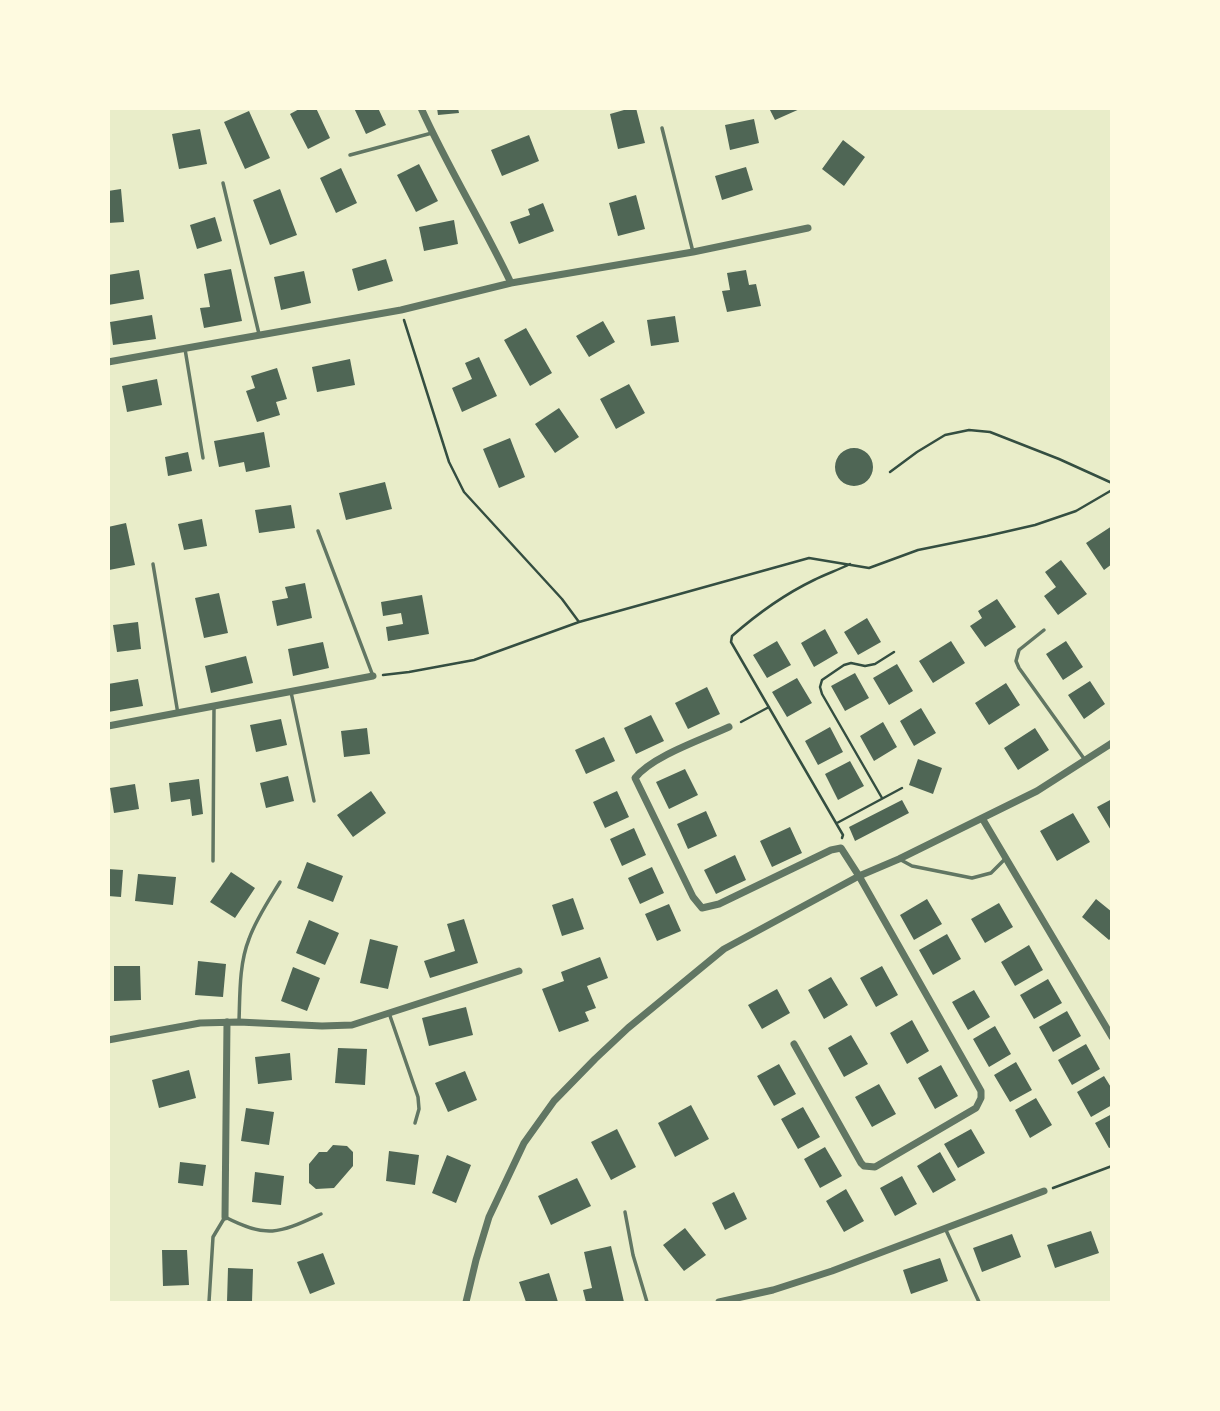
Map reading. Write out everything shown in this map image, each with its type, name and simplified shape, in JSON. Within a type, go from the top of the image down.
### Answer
[{"type":"street","points":[[421,108],[511,283]]},
{"type":"street","points":[[108,362],[401,310],[511,283],[693,252],[808,228]]},
{"type":"street","points":[[108,726],[373,676]]},
{"type":"street","points":[[729,727],[664,757],[641,771],[635,778],[693,897],[702,908],[719,904],[831,850],[841,848],[981,1091],[982,1098],[976,1108],[874,1167],[864,1167],[794,1044]]},
{"type":"street","points":[[466,1303],[489,1217],[524,1143],[554,1101],[628,1028],[724,949],[859,876],[1037,791],[1111,743]]},
{"type":"street","points":[[982,818],[1111,1037]]},
{"type":"street","points":[[108,1040],[200,1023],[352,1025],[519,971]]},
{"type":"street","points":[[225,1217],[227,1022]]},
{"type":"street","points":[[719,1303],[773,1290],[832,1271],[1044,1191]]},
{"type":"lane","points":[[662,128],[693,252]]},
{"type":"lane","points":[[350,155],[432,133]]},
{"type":"lane","points":[[223,183],[259,334]]},
{"type":"lane","points":[[185,348],[203,458]]},
{"type":"lane","points":[[318,531],[373,676]]},
{"type":"lane","points":[[153,564],[178,714]]},
{"type":"lane","points":[[1044,630],[1019,650],[1016,661],[1085,760]]},
{"type":"lane","points":[[291,692],[314,801]]},
{"type":"lane","points":[[213,861],[214,707]]},
{"type":"lane","points":[[899,859],[912,866],[972,878],[991,873],[1005,859]]},
{"type":"lane","points":[[239,1022],[247,942],[281,882]]},
{"type":"lane","points":[[389,1013],[418,1097],[419,1110],[415,1123]]},
{"type":"lane","points":[[625,1212],[647,1303]]},
{"type":"lane","points":[[209,1303],[213,1237],[225,1217],[246,1228],[264,1232],[288,1229],[321,1214]]},
{"type":"lane","points":[[945,1228],[979,1303]]},
{"type":"path","points":[[401,310],[449,462],[464,492],[562,599],[579,622]]},
{"type":"path","points":[[890,472],[945,435],[969,430],[990,432],[1111,483]]},
{"type":"path","points":[[373,676],[474,660],[579,622],[809,558],[869,568],[918,550],[988,536],[1076,511],[1111,490]]},
{"type":"path","points":[[841,848],[843,835],[731,642],[732,636],[750,620],[779,600],[813,580],[850,564]]},
{"type":"path","points":[[882,798],[820,687],[822,681],[844,665],[875,664],[894,652]]},
{"type":"path","points":[[729,727],[769,707]]},
{"type":"path","points":[[836,823],[902,788]]},
{"type":"path","points":[[1044,1191],[1111,1166]]},
{"type":"building","points":[[301,108],[316,108],[330,138],[308,149],[290,114]]},
{"type":"building","points":[[354,108],[378,108],[386,125],[366,134]]},
{"type":"building","points":[[437,108],[458,108],[459,113],[438,115]]},
{"type":"building","points":[[636,108],[645,143],[618,149],[610,114]]},
{"type":"building","points":[[769,108],[802,108],[775,120]]},
{"type":"building","points":[[249,111],[270,158],[245,169],[224,122]]},
{"type":"building","points":[[754,119],[759,143],[730,150],[725,125]]},
{"type":"building","points":[[200,129],[207,164],[179,169],[172,134]]},
{"type":"building","points":[[529,135],[539,161],[502,176],[491,150]]},
{"type":"building","points":[[843,140],[865,157],[844,186],[822,169]]},
{"type":"building","points":[[419,164],[438,201],[416,212],[397,175]]},
{"type":"building","points":[[746,167],[753,190],[722,200],[715,176]]},
{"type":"building","points":[[341,168],[357,203],[336,213],[320,178]]},
{"type":"building","points":[[121,189],[124,222],[108,223],[108,191]]},
{"type":"building","points":[[280,189],[297,235],[270,245],[253,200]]},
{"type":"building","points":[[636,195],[645,229],[618,236],[609,203]]},
{"type":"building","points":[[543,203],[554,231],[519,244],[510,222],[530,215],[528,209]]},
{"type":"building","points":[[215,217],[222,241],[197,249],[190,225]]},
{"type":"building","points":[[454,220],[458,244],[424,251],[419,227]]},
{"type":"building","points":[[386,259],[393,281],[358,291],[352,269]]},
{"type":"building","points":[[231,269],[242,321],[204,328],[200,308],[210,307],[204,274]]},
{"type":"building","points":[[139,270],[144,299],[108,305],[108,275]]},
{"type":"building","points":[[746,270],[749,285],[756,284],[761,306],[727,312],[722,291],[730,290],[727,273]]},
{"type":"building","points":[[304,271],[311,303],[281,310],[274,277]]},
{"type":"building","points":[[152,315],[156,339],[113,345],[110,322]]},
{"type":"building","points":[[675,316],[679,342],[651,346],[647,320]]},
{"type":"building","points":[[603,321],[615,342],[589,357],[576,336]]},
{"type":"building","points":[[526,328],[552,373],[530,386],[504,340]]},
{"type":"building","points":[[479,357],[497,396],[462,412],[452,388],[472,379],[465,363]]},
{"type":"building","points":[[350,359],[355,385],[317,392],[312,367]]},
{"type":"building","points":[[277,368],[287,399],[276,402],[280,415],[257,422],[246,391],[255,388],[251,376]]},
{"type":"building","points":[[157,379],[162,405],[127,412],[122,386]]},
{"type":"building","points":[[629,384],[645,413],[616,429],[600,399]]},
{"type":"building","points":[[559,408],[579,437],[555,453],[535,424]]},
{"type":"building","points":[[264,432],[270,467],[246,472],[244,462],[219,467],[214,441]]},
{"type":"building","points":[[510,438],[525,477],[499,488],[483,449]]},
{"type":"building","points":[[854,448],[867,454],[873,467],[867,480],[854,486],[841,480],[835,467],[841,454]]},
{"type":"building","points":[[188,452],[192,471],[168,476],[165,457]]},
{"type":"building","points":[[385,482],[392,509],[346,520],[339,493]]},
{"type":"building","points":[[291,505],[295,528],[259,533],[255,510]]},
{"type":"building","points":[[202,519],[207,546],[184,550],[178,524]]},
{"type":"building","points":[[126,523],[135,565],[109,570],[108,527]]},
{"type":"building","points":[[1112,526],[1112,564],[1104,570],[1086,543]]},
{"type":"building","points":[[1061,560],[1087,594],[1058,615],[1044,596],[1056,587],[1045,572]]},
{"type":"building","points":[[305,583],[312,618],[277,626],[272,601],[288,598],[285,587]]},
{"type":"building","points":[[219,593],[228,633],[204,638],[195,598]]},
{"type":"building","points":[[422,595],[429,634],[388,641],[386,627],[403,624],[401,613],[383,616],[381,602]]},
{"type":"building","points":[[997,599],[1016,627],[985,647],[970,626],[982,618],[978,611]]},
{"type":"building","points":[[867,618],[881,642],[858,655],[844,632]]},
{"type":"building","points":[[138,622],[141,649],[117,652],[113,625]]},
{"type":"building","points":[[825,629],[838,653],[814,667],[801,643]]},
{"type":"building","points":[[777,641],[791,665],[767,678],[753,655]]},
{"type":"building","points":[[951,641],[965,663],[933,683],[919,661]]},
{"type":"building","points":[[1066,641],[1083,667],[1063,680],[1046,654]]},
{"type":"building","points":[[323,642],[329,668],[293,676],[288,649]]},
{"type":"building","points":[[246,656],[253,683],[211,693],[205,666]]},
{"type":"building","points":[[897,664],[913,691],[889,705],[873,678]]},
{"type":"building","points":[[855,673],[869,698],[845,711],[831,686]]},
{"type":"building","points":[[797,678],[812,703],[787,717],[772,692]]},
{"type":"building","points":[[138,679],[143,706],[108,712],[108,684]]},
{"type":"building","points":[[1090,681],[1105,704],[1084,719],[1068,695]]},
{"type":"building","points":[[1006,683],[1020,705],[989,725],[975,703]]},
{"type":"building","points":[[707,687],[720,714],[688,729],[675,703]]},
{"type":"building","points":[[921,708],[936,733],[914,746],[900,721]]},
{"type":"building","points":[[651,715],[664,741],[636,754],[624,728]]},
{"type":"building","points":[[281,719],[287,745],[256,752],[250,725]]},
{"type":"building","points":[[883,722],[897,747],[874,761],[860,736]]},
{"type":"building","points":[[830,727],[843,752],[818,765],[805,741]]},
{"type":"building","points":[[367,728],[370,754],[344,757],[341,731]]},
{"type":"building","points":[[1035,728],[1049,750],[1018,770],[1004,748]]},
{"type":"building","points":[[604,737],[615,761],[586,774],[575,750]]},
{"type":"building","points":[[918,759],[942,768],[933,794],[909,785]]},
{"type":"building","points":[[850,761],[864,786],[838,800],[825,774]]},
{"type":"building","points":[[685,769],[698,795],[669,809],[656,782]]},
{"type":"building","points":[[288,776],[294,801],[266,808],[260,783]]},
{"type":"building","points":[[199,779],[203,814],[192,816],[190,799],[171,802],[169,783]]},
{"type":"building","points":[[135,784],[139,809],[114,813],[110,788]]},
{"type":"building","points":[[371,791],[386,813],[353,837],[337,815]]},
{"type":"building","points":[[617,791],[629,817],[605,828],[593,802]]},
{"type":"building","points":[[1112,799],[1112,832],[1097,807]]},
{"type":"building","points":[[902,800],[909,813],[855,841],[849,827]]},
{"type":"building","points":[[706,811],[717,836],[688,849],[677,824]]},
{"type":"building","points":[[1073,813],[1090,842],[1057,861],[1040,831]]},
{"type":"building","points":[[790,827],[802,853],[772,867],[760,841]]},
{"type":"building","points":[[634,828],[646,855],[622,866],[610,839]]},
{"type":"building","points":[[735,855],[746,880],[716,894],[704,870]]},
{"type":"building","points":[[307,862],[343,876],[333,902],[297,888]]},
{"type":"building","points":[[652,867],[664,893],[640,904],[628,878]]},
{"type":"building","points":[[108,869],[123,870],[121,897],[108,896]]},
{"type":"building","points":[[231,872],[255,888],[235,918],[210,902]]},
{"type":"building","points":[[138,874],[176,877],[173,905],[135,901]]},
{"type":"building","points":[[573,898],[584,929],[562,936],[552,905]]},
{"type":"building","points":[[927,899],[942,924],[914,940],[900,915]]},
{"type":"building","points":[[1096,899],[1112,912],[1112,937],[1109,940],[1082,917]]},
{"type":"building","points":[[999,903],[1013,927],[985,943],[971,919]]},
{"type":"building","points":[[669,904],[681,931],[657,941],[645,914]]},
{"type":"building","points":[[464,919],[478,963],[430,978],[424,961],[455,951],[447,924]]},
{"type":"building","points":[[309,920],[339,933],[325,965],[296,953]]},
{"type":"building","points":[[947,934],[961,959],[933,975],[919,950]]},
{"type":"building","points":[[370,939],[398,946],[388,989],[360,983]]},
{"type":"building","points":[[1029,945],[1043,970],[1015,986],[1001,962]]},
{"type":"building","points":[[600,957],[608,978],[587,986],[596,1008],[585,1012],[589,1021],[559,1032],[542,989],[564,981],[561,972]]},
{"type":"building","points":[[198,961],[226,964],[223,997],[195,995]]},
{"type":"building","points":[[114,966],[140,966],[141,1000],[114,1001]]},
{"type":"building","points":[[882,966],[898,995],[876,1007],[860,978]]},
{"type":"building","points":[[293,967],[320,978],[307,1011],[281,1001]]},
{"type":"building","points":[[831,977],[848,1005],[824,1019],[808,990]]},
{"type":"building","points":[[1048,979],[1062,1003],[1034,1019],[1020,995]]},
{"type":"building","points":[[777,989],[790,1013],[762,1029],[748,1005]]},
{"type":"building","points":[[974,990],[990,1017],[968,1030],[952,1002]]},
{"type":"building","points":[[466,1007],[473,1035],[429,1046],[422,1018]]},
{"type":"building","points":[[1067,1011],[1081,1036],[1053,1052],[1039,1027]]},
{"type":"building","points":[[912,1020],[929,1051],[907,1064],[890,1033]]},
{"type":"building","points":[[995,1026],[1011,1054],[989,1067],[973,1039]]},
{"type":"building","points":[[851,1035],[868,1064],[844,1077],[828,1048]]},
{"type":"building","points":[[1086,1044],[1100,1069],[1072,1085],[1058,1060]]},
{"type":"building","points":[[338,1048],[367,1049],[365,1085],[335,1083]]},
{"type":"building","points":[[290,1053],[292,1080],[258,1084],[255,1057]]},
{"type":"building","points":[[1016,1062],[1032,1090],[1010,1102],[994,1075]]},
{"type":"building","points":[[779,1064],[796,1094],[774,1106],[757,1076]]},
{"type":"building","points":[[941,1065],[958,1096],[935,1109],[918,1078]]},
{"type":"building","points":[[189,1070],[196,1098],[159,1108],[152,1080]]},
{"type":"building","points":[[465,1071],[477,1100],[448,1112],[435,1083]]},
{"type":"building","points":[[1104,1076],[1112,1089],[1112,1105],[1091,1117],[1077,1092]]},
{"type":"building","points":[[879,1084],[896,1114],[872,1127],[855,1097]]},
{"type":"building","points":[[1036,1098],[1052,1125],[1030,1138],[1015,1110]]},
{"type":"building","points":[[691,1105],[709,1139],[675,1157],[658,1123]]},
{"type":"building","points":[[803,1107],[820,1137],[798,1149],[781,1119]]},
{"type":"building","points":[[246,1108],[274,1112],[269,1145],[241,1141]]},
{"type":"building","points":[[1112,1114],[1112,1147],[1109,1148],[1095,1123]]},
{"type":"building","points":[[617,1129],[636,1167],[611,1180],[591,1142]]},
{"type":"building","points":[[971,1129],[985,1153],[958,1168],[944,1144]]},
{"type":"building","points":[[333,1145],[347,1146],[353,1152],[353,1166],[334,1188],[316,1189],[309,1183],[309,1164],[319,1152],[327,1152]]},
{"type":"building","points":[[825,1147],[842,1176],[820,1188],[804,1159]]},
{"type":"building","points":[[389,1151],[419,1155],[415,1185],[386,1181]]},
{"type":"building","points":[[940,1152],[956,1180],[933,1193],[917,1166]]},
{"type":"building","points":[[447,1155],[471,1165],[456,1203],[432,1193]]},
{"type":"building","points":[[180,1162],[206,1165],[203,1186],[178,1183]]},
{"type":"building","points":[[255,1172],[284,1176],[281,1205],[252,1202]]},
{"type":"building","points":[[902,1176],[917,1204],[895,1216],[880,1188]]},
{"type":"building","points":[[577,1178],[591,1206],[551,1225],[538,1196]]},
{"type":"building","points":[[846,1189],[864,1221],[844,1232],[826,1201]]},
{"type":"building","points":[[734,1192],[747,1219],[725,1230],[712,1203]]},
{"type":"building","points":[[685,1228],[706,1255],[684,1271],[663,1245]]},
{"type":"building","points":[[1091,1231],[1099,1253],[1055,1268],[1047,1245]]},
{"type":"building","points":[[1012,1234],[1021,1257],[982,1272],[973,1248]]},
{"type":"building","points":[[611,1246],[624,1302],[586,1302],[583,1290],[592,1288],[584,1252]]},
{"type":"building","points":[[162,1250],[187,1250],[189,1285],[163,1286]]},
{"type":"building","points":[[323,1253],[335,1284],[310,1294],[297,1262]]},
{"type":"building","points":[[940,1258],[948,1281],[911,1294],[903,1270]]},
{"type":"building","points":[[228,1268],[253,1269],[252,1302],[227,1302]]},
{"type":"building","points":[[549,1273],[558,1302],[526,1302],[519,1282]]}]
